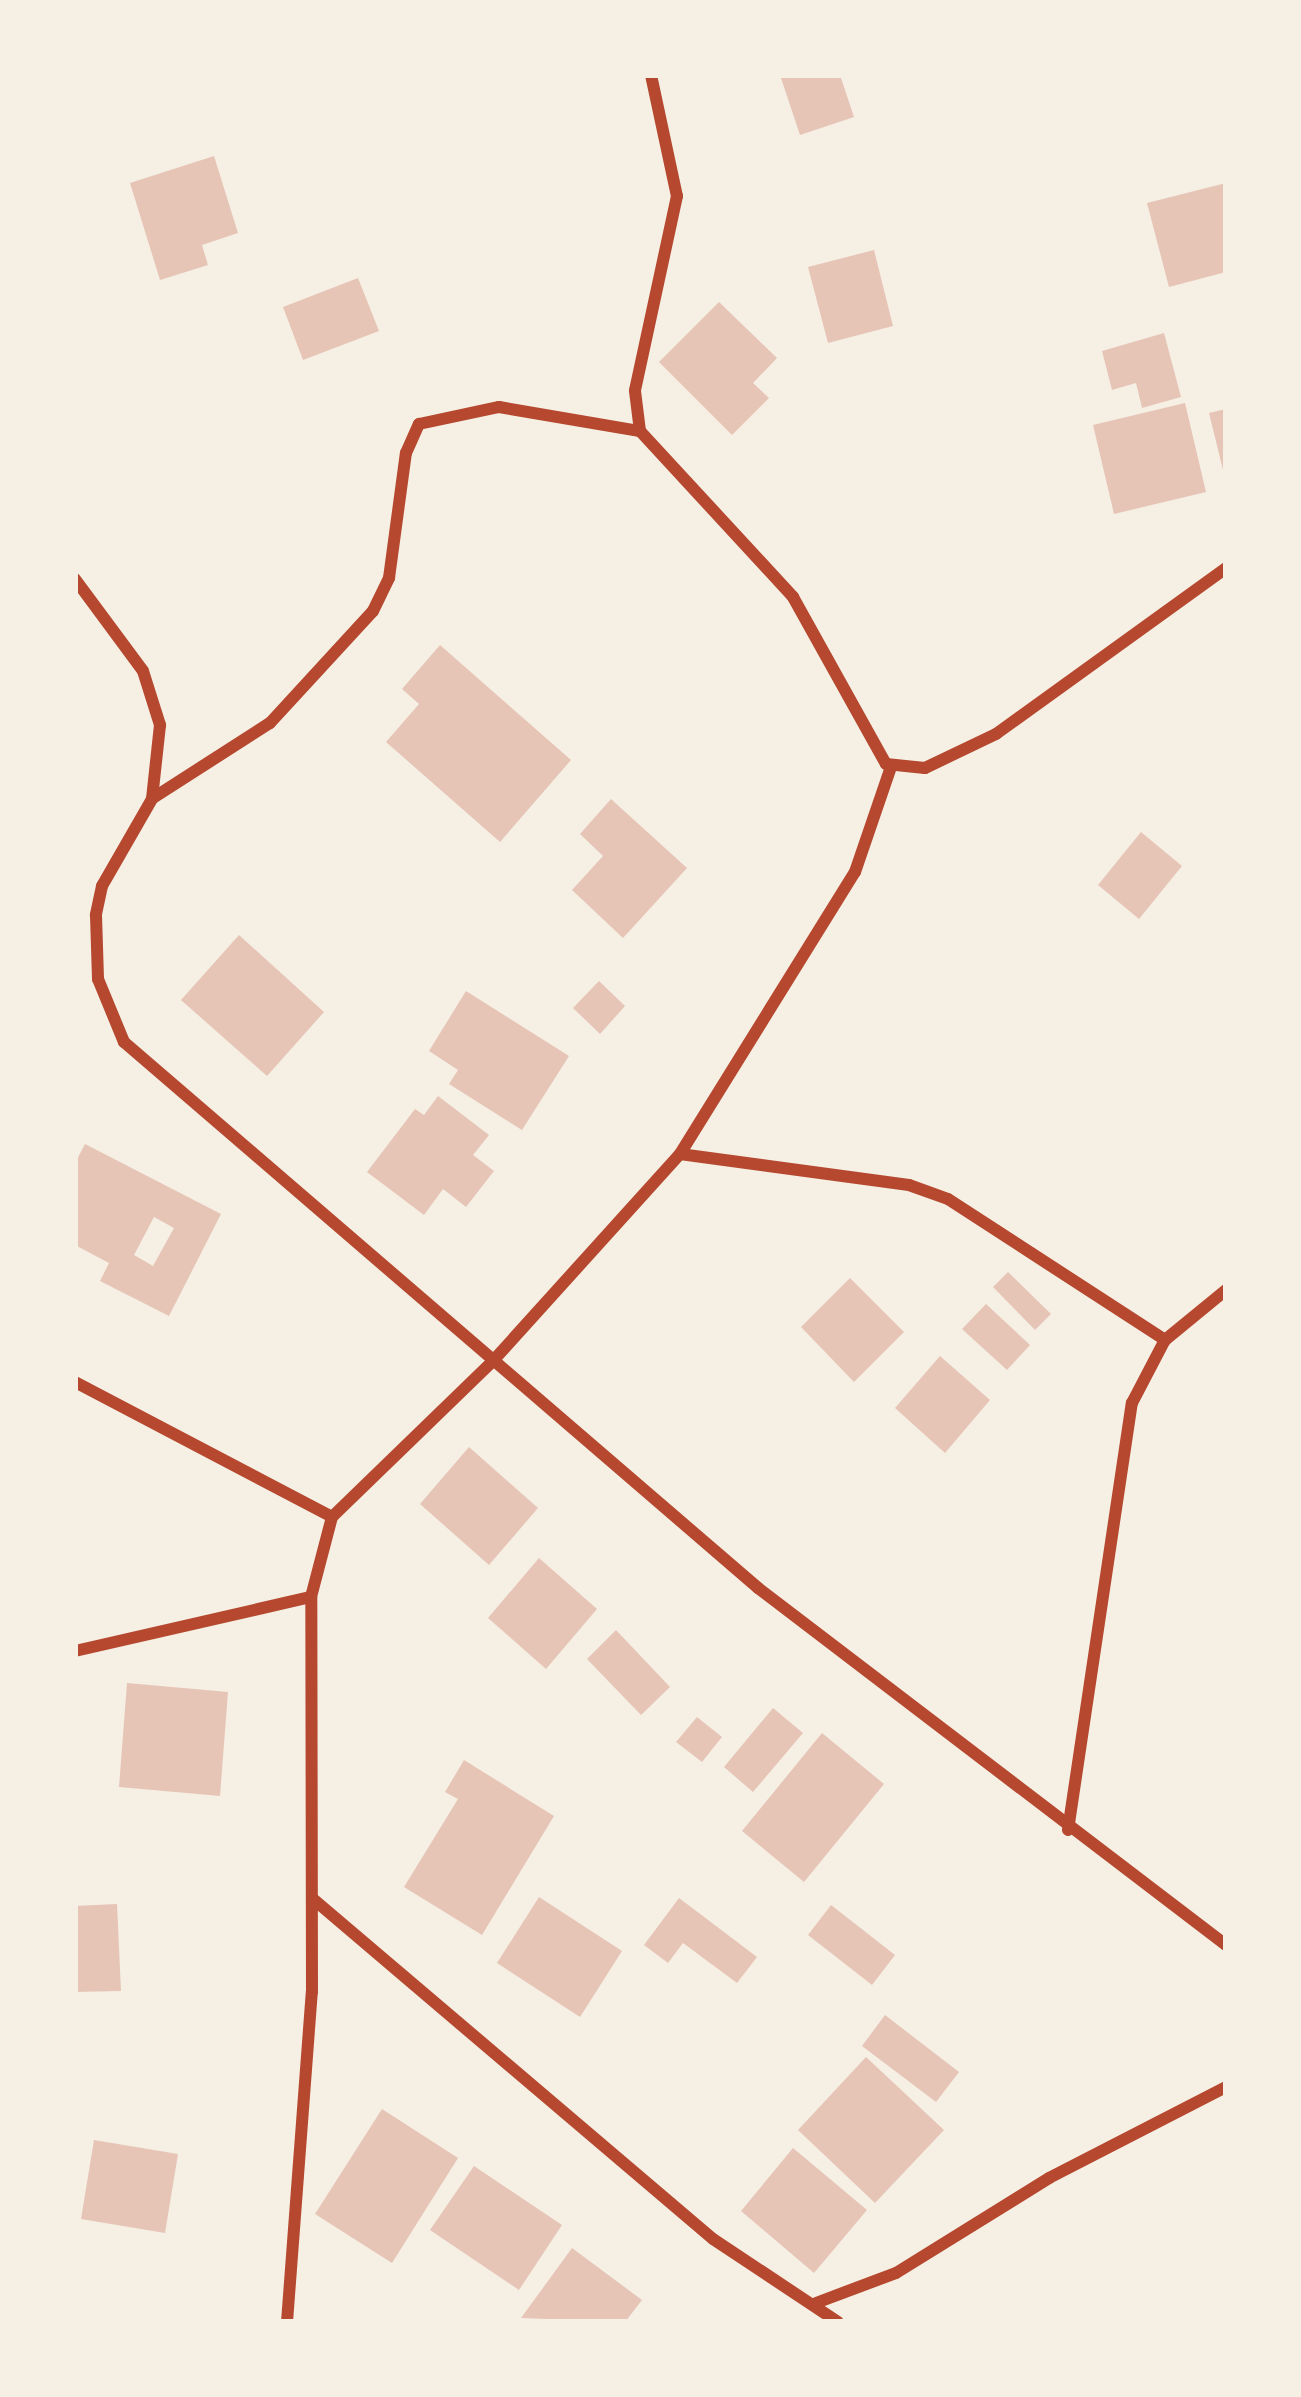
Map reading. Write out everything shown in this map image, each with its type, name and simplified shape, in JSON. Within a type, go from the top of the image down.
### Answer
[{"type":"street","points":[[287,2322],[312,1898],[311,1598],[332,1516],[492,1362],[680,1154],[855,872],[891,767],[793,597],[640,431],[635,391],[677,196],[651,75]]},
{"type":"street","points":[[152,799],[270,723],[373,611],[388,578],[406,453],[419,424],[499,407],[640,431]]},
{"type":"street","points":[[891,767],[925,768],[996,734],[1226,568]]},
{"type":"street","points":[[75,579],[136,660],[157,703],[162,753],[152,799],[102,886],[96,916],[93,956],[112,1026],[145,1065],[840,1655],[1226,1945]]},
{"type":"street","points":[[680,1154],[891,1182],[948,1199],[1165,1340]]},
{"type":"street","points":[[1068,1830],[1132,1403],[1165,1340],[1226,1290]]},
{"type":"street","points":[[75,1382],[332,1516]]},
{"type":"street","points":[[75,1652],[311,1598]]},
{"type":"street","points":[[312,1898],[713,2240],[816,2303],[838,2322]]},
{"type":"street","points":[[816,2303],[896,2273],[1049,2178],[1226,2087]]},
{"type":"building","points":[[780,75],[840,75],[854,117],[800,135]]},
{"type":"building","points":[[214,156],[238,233],[202,245],[208,265],[160,280],[130,183]]},
{"type":"building","points":[[1226,183],[1226,272],[1169,287],[1147,203]]},
{"type":"building","points":[[874,250],[893,326],[828,343],[808,267]]},
{"type":"building","points":[[358,278],[379,331],[303,360],[283,307]]},
{"type":"building","points":[[719,302],[777,358],[753,383],[769,398],[732,435],[659,362]]},
{"type":"building","points":[[1164,333],[1181,397],[1142,408],[1136,383],[1112,390],[1102,351]]},
{"type":"building","points":[[1185,403],[1206,492],[1114,514],[1093,425]]},
{"type":"building","points":[[1226,409],[1226,473],[1224,474],[1209,413]]},
{"type":"building","points":[[440,645],[571,760],[500,842],[386,742],[419,704],[402,689]]},
{"type":"building","points":[[611,799],[687,868],[623,938],[572,890],[603,856],[580,834]]},
{"type":"building","points":[[1141,832],[1182,866],[1139,919],[1098,885]]},
{"type":"building","points":[[239,935],[324,1012],[267,1076],[181,1000]]},
{"type":"building","points":[[599,981],[625,1006],[600,1034],[573,1008]]},
{"type":"building","points":[[466,991],[569,1056],[522,1130],[449,1084],[458,1070],[429,1051]]},
{"type":"building","points":[[438,1096],[489,1135],[473,1155],[494,1171],[466,1207],[443,1189],[424,1215],[367,1172],[415,1109],[424,1115]]},
{"type":"building","points":[[85,1144],[221,1214],[169,1316],[100,1281],[109,1263],[75,1245],[75,1163]],"holes":[[[154,1217],[174,1228],[153,1266],[134,1255]]]},
{"type":"building","points":[[1008,1272],[1051,1314],[1035,1330],[993,1287]]},
{"type":"building","points":[[850,1278],[904,1332],[854,1382],[801,1327]]},
{"type":"building","points":[[986,1304],[1030,1345],[1007,1370],[962,1329]]},
{"type":"building","points":[[940,1356],[990,1400],[945,1453],[895,1408]]},
{"type":"building","points":[[469,1447],[538,1508],[489,1565],[420,1504]]},
{"type":"building","points":[[539,1558],[597,1609],[546,1669],[488,1618]]},
{"type":"building","points":[[616,1630],[670,1687],[641,1715],[587,1659]]},
{"type":"building","points":[[127,1683],[228,1692],[220,1796],[119,1787]]},
{"type":"building","points":[[773,1708],[803,1733],[753,1792],[724,1767]]},
{"type":"building","points":[[697,1717],[722,1737],[702,1762],[676,1742]]},
{"type":"building","points":[[822,1733],[884,1784],[804,1882],[742,1831]]},
{"type":"building","points":[[464,1760],[554,1816],[482,1935],[404,1887],[458,1799],[445,1792]]},
{"type":"building","points":[[539,1897],[622,1951],[580,2017],[497,1963]]},
{"type":"building","points":[[679,1898],[757,1957],[737,1983],[683,1943],[668,1963],[644,1945]]},
{"type":"building","points":[[117,1904],[121,1991],[75,1992],[75,1906]]},
{"type":"building","points":[[831,1905],[895,1955],[872,1985],[808,1935]]},
{"type":"building","points":[[885,2015],[959,2072],[936,2102],[862,2046]]},
{"type":"building","points":[[866,2057],[944,2130],[875,2203],[798,2130]]},
{"type":"building","points":[[382,2109],[458,2158],[392,2263],[315,2214]]},
{"type":"building","points":[[94,2140],[178,2154],[165,2233],[81,2219]]},
{"type":"building","points":[[793,2148],[867,2210],[814,2273],[741,2211]]},
{"type":"building","points":[[474,2166],[562,2225],[519,2290],[430,2230]]},
{"type":"building","points":[[572,2248],[642,2300],[625,2322],[521,2318]]}]
